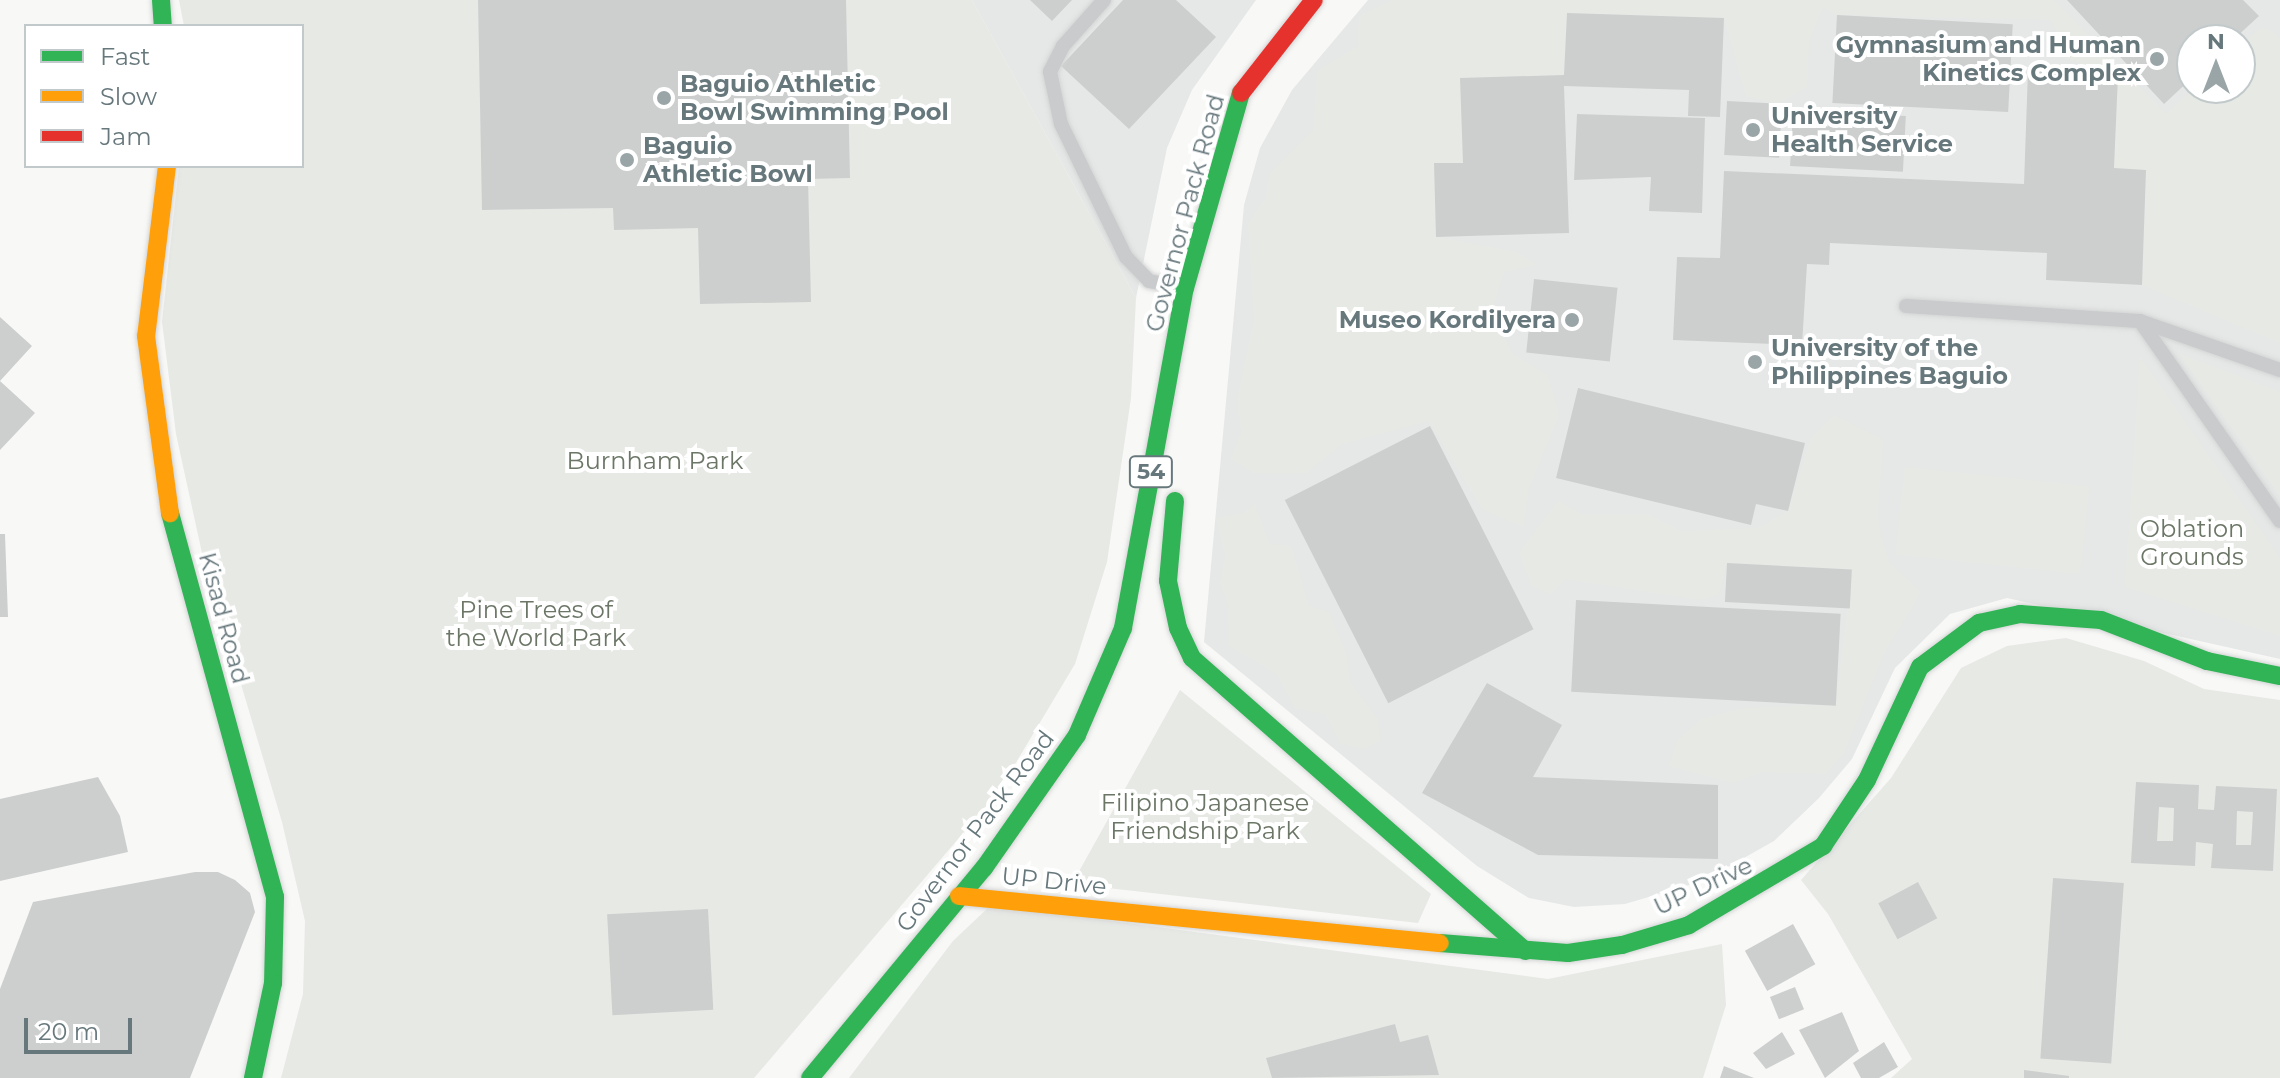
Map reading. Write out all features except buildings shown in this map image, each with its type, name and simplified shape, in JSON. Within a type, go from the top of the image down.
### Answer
[{"type":"main road","points":[[161,0],[163,24]]},
{"type":"main road","name":"Governor Pack Road","points":[[810,1078],[959,896],[1077,735],[1123,628],[1185,288],[1243,88],[1314,0]]},
{"type":"main road","points":[[1262,96],[1291,27]]},
{"type":"main road","name":"Kisad Road","points":[[167,168],[146,336],[163,486],[275,897],[273,983],[253,1078]]},
{"type":"main road","points":[[1178,479],[1168,539],[1168,581],[1178,628],[1192,658],[1526,951]]},
{"type":"main road","name":"UP Drive","points":[[959,896],[1526,951],[1568,953],[1622,945],[1689,925],[1801,863],[1842,824],[1920,667],[1979,623],[2020,614],[2077,615],[2207,661],[2280,676]]},
{"type":"lane","points":[[1104,0],[1063,46],[1050,72],[1061,124],[1126,257],[1149,281],[1185,288]]},
{"type":"lane","points":[[1906,306],[2140,321],[2280,370]]},
{"type":"lane","points":[[2140,321],[2280,521]]},
{"type":"shaded area","points":[[972,0],[1256,0],[1192,90],[1167,148],[1136,298]]},
{"type":"shaded area","name":"University of the Philippines Baguio","points":[[1368,0],[2280,0],[2280,659],[2007,598],[1950,614],[1895,668],[1852,759],[1819,798],[1774,841],[1703,881],[1625,904],[1574,907],[1529,898],[1477,866],[1204,642],[1244,205],[1260,148],[1292,90]]},
{"type":"green space","name":"Pine Trees of the World Park","points":[[179,0],[972,0],[1136,298],[1131,398],[1107,562],[1075,664],[999,791],[754,1078],[281,1078],[303,994],[305,921],[282,822],[202,553],[176,434],[162,322],[179,168],[304,168],[304,24],[184,24]]},
{"type":"green space","points":[[1393,0],[2054,0],[2166,114],[2177,104],[2256,104],[2256,32],[2261,28],[2273,31],[2280,39],[2280,343],[2142,285],[2146,170],[2114,168],[2118,75],[2067,59],[2052,20],[1837,15],[1823,7],[1809,42],[1807,87],[1777,104],[1746,96],[1724,18],[1567,13],[1564,75],[1461,78],[1463,163],[1434,164],[1436,237],[1517,252],[1537,265],[1504,272],[1492,311],[1512,354],[1548,375],[1559,415],[1529,488],[1523,527],[1482,509],[1429,421],[1342,444],[1306,473],[1254,473],[1231,459],[1241,433],[1237,399],[1254,321],[1248,224],[1265,198],[1270,173],[1313,130],[1317,71],[1358,46],[1359,16]]},
{"type":"green space","name":"Oblation Grounds","points":[[2178,353],[2280,392],[2280,496]]},
{"type":"green space","name":"Oblation Grounds","points":[[2140,357],[2280,558],[2280,636],[2125,587]]},
{"type":"green space","points":[[1834,415],[1883,440],[1878,514],[1881,536],[1889,562],[1921,592],[1884,653],[1844,753],[1825,774],[1763,772],[1733,783],[1669,766],[1677,741],[1701,719],[1744,708],[1836,704],[1852,570],[1727,563],[1719,595],[1700,600],[1565,579],[1550,594],[1532,586],[1519,553],[1558,501],[1581,514],[1647,514],[1681,531],[1758,528],[1788,511],[1811,438]]},
{"type":"green space","points":[[1905,467],[2089,486],[2080,574],[1896,555]]},
{"type":"green space","points":[[1255,504],[1269,544],[1291,546],[1309,606],[1329,612],[1346,653],[1351,683],[1378,719],[1380,741],[1364,749],[1341,744],[1325,714],[1295,708],[1277,674],[1229,646],[1228,603],[1220,584],[1225,556],[1216,518],[1243,513]]},
{"type":"green space","points":[[2066,638],[2144,661],[2204,689],[2280,700],[2280,1078],[1891,1078],[1912,1059],[1828,914],[1801,880],[1891,778],[1961,668],[2007,646]]},
{"type":"green space","name":"Filipino Japanese Friendship Park","points":[[1180,690],[1431,894],[1418,923],[1072,884]]},
{"type":"green space","points":[[991,905],[1548,979],[1722,944],[1726,1005],[1703,1078],[849,1078],[953,941]]},
{"type":"traffic: fast","points":[[161,0],[163,24]]},
{"type":"traffic: fast","points":[[810,1078],[984,868],[1077,735],[1123,628],[1185,288],[1241,93]]},
{"type":"traffic: fast","points":[[1175,501],[1168,581],[1178,628],[1192,658],[1526,951]]},
{"type":"traffic: fast","points":[[170,513],[275,897],[273,983],[253,1078]]},
{"type":"traffic: fast","points":[[1440,943],[1568,953],[1622,945],[1689,925],[1823,846],[1867,780],[1920,667],[1979,623],[2020,614],[2101,620],[2207,661],[2280,676]]},
{"type":"traffic: slow","points":[[167,168],[146,336],[170,513]]},
{"type":"traffic: slow","points":[[959,896],[1440,943]]},
{"type":"traffic: jam","points":[[1241,93],[1314,0]]},
{"type":"place","name":"Gymnasium and Human Kinetics Complex","points":[[2157,59]]},
{"type":"place","name":"Baguio Athletic Bowl Swimming Pool","points":[[664,98]]},
{"type":"place","name":"University Health Service","points":[[1753,130]]},
{"type":"place","name":"Baguio Athletic Bowl","points":[[627,160]]},
{"type":"place","name":"Museo Kordilyera","points":[[1572,320]]},
{"type":"place","name":"University of the Philippines Baguio","points":[[1755,362]]},
{"type":"park label","name":"Burnham Park","points":[[655,461]]}]
